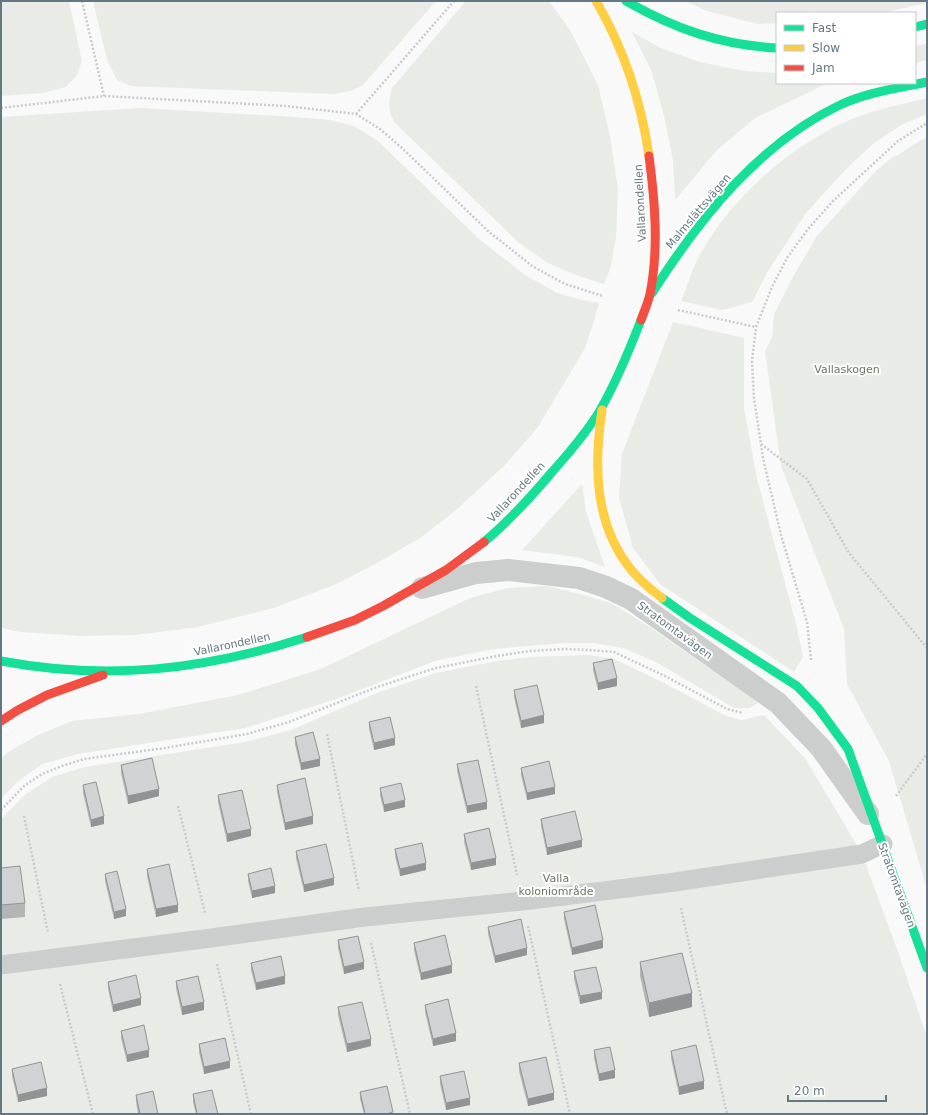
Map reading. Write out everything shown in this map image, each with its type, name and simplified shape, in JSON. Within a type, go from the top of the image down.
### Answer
[{"type":"main road","name":"Vallarondellen","points":[[1,661],[60,670],[110,672],[139,671],[196,664],[247,654],[295,642],[350,622],[383,607],[411,591],[470,553],[500,528],[526,503],[568,454],[593,421],[633,340],[650,297],[654,258],[654,214],[648,148],[635,91],[626,62],[612,30],[596,1]]},
{"type":"main road","points":[[626,1],[651,14],[706,38],[734,44],[776,48]]},
{"type":"main road","points":[[916,27],[927,24]]},
{"type":"main road","name":"Malmslättsvägen","points":[[650,297],[677,254],[727,192],[756,164],[803,126],[842,104],[877,93],[927,82]]},
{"type":"main road","name":"Stratomtavägen","points":[[603,403],[598,429],[597,457],[602,514],[610,536],[626,563],[644,584],[690,618],[796,685],[826,718],[848,749],[927,968]]},
{"type":"main road","points":[[1,721],[18,710],[47,695],[110,672]]},
{"type":"street","name":"Stratomtavägen","points":[[411,591],[476,573],[508,570],[579,578],[606,586],[631,598],[778,703],[821,748],[875,824]]},
{"type":"lane","points":[[1,965],[365,917],[523,901],[675,882],[862,854],[883,844]]},
{"type":"path","points":[[82,1],[104,96]]},
{"type":"path","points":[[356,114],[454,1]]},
{"type":"path","points":[[1,108],[104,96],[286,106],[356,114],[380,129],[402,148],[488,231],[532,266],[565,284],[603,296]]},
{"type":"path","points":[[796,685],[812,659],[807,622],[781,535],[761,444],[754,398],[752,361],[756,327],[772,287],[787,258],[808,229],[833,202],[887,150],[898,141],[927,123]]},
{"type":"path","points":[[678,310],[756,327]]},
{"type":"path","points":[[761,444],[807,479],[849,553],[927,648]]},
{"type":"path","points":[[1,810],[24,786],[42,774],[62,766],[84,760],[247,734],[289,722],[377,687],[436,668],[530,651],[571,649],[614,652],[665,676],[727,710],[740,713],[749,713],[778,703]]},
{"type":"path","points":[[875,824],[927,754]]},
{"type":"path","points":[[675,882],[727,1114]]},
{"type":"green space","points":[[1,1],[69,1],[82,61],[77,75],[66,87],[43,93],[1,96]]},
{"type":"green space","points":[[93,1],[436,1],[363,85],[351,91],[333,94],[131,86],[117,80],[107,60]]},
{"type":"green space","points":[[466,1],[549,1],[570,30],[598,85],[610,136],[618,190],[616,237],[610,269],[604,284],[576,275],[548,263],[519,243],[394,122],[389,105],[392,88]]},
{"type":"green space","points":[[685,1],[927,1],[927,3],[886,12],[776,12],[776,23],[758,24],[707,11]]},
{"type":"green space","points":[[632,32],[663,49],[700,62],[744,71],[776,73],[776,84],[826,84],[755,118],[717,150],[675,200],[673,160],[664,116],[652,72]]},
{"type":"green space","points":[[927,44],[927,60],[916,63],[916,46]]},
{"type":"green space","points":[[927,98],[927,114],[901,125],[873,144],[847,168],[806,213],[768,271],[752,302],[722,310],[681,301],[698,259],[715,231],[731,210],[770,170],[814,138],[838,125],[870,112]]},
{"type":"green space","points":[[140,108],[295,117],[330,120],[354,126],[378,141],[479,239],[525,275],[557,293],[599,303],[585,348],[538,427],[505,465],[456,510],[420,538],[375,564],[334,585],[274,608],[198,627],[136,635],[80,636],[20,632],[1,628],[1,117]]},
{"type":"green space","name":"Vallaskogen","points":[[927,137],[927,889],[889,761],[847,684],[844,629],[781,466],[765,351],[772,338],[774,314],[793,277],[817,236],[875,172],[894,156]]},
{"type":"green space","points":[[673,322],[744,338],[744,408],[757,479],[796,624],[803,657],[794,672],[660,584],[633,548],[619,498],[622,454]]},
{"type":"green space","points":[[582,484],[586,512],[605,567],[577,557],[522,550]]},
{"type":"green space","points":[[548,586],[611,603],[645,624],[759,702],[750,708],[734,708],[654,661],[623,648],[593,643],[564,643],[495,649],[438,660],[336,699],[245,728],[78,754],[42,764],[16,783],[1,799],[1,759],[8,752],[38,735],[72,721],[139,714],[238,695],[321,669],[470,598],[508,588]]},
{"type":"green space","name":"Valla koloniområde","points":[[587,655],[612,658],[662,682],[724,715],[741,720],[764,715],[805,758],[862,854],[897,949],[927,1037],[927,1114],[1,1114],[1,819],[26,794],[52,777],[85,767],[245,742],[291,730],[377,693],[436,673],[497,661],[531,657]]},
{"type":"building","points":[[612,659],[617,678],[598,683],[593,663]]},
{"type":"building","points":[[537,685],[544,715],[521,721],[514,690]]},
{"type":"building","points":[[390,717],[395,738],[374,743],[369,722]]},
{"type":"building","points":[[313,732],[320,759],[301,763],[295,737]]},
{"type":"building","points":[[152,758],[159,789],[128,796],[121,765]]},
{"type":"building","points":[[478,760],[487,802],[467,806],[457,764]]},
{"type":"building","points":[[549,761],[555,787],[527,793],[521,768]]},
{"type":"building","points":[[305,778],[313,816],[285,823],[277,785]]},
{"type":"building","points":[[96,782],[104,816],[91,820],[83,785]]},
{"type":"building","points":[[401,783],[405,800],[384,805],[380,788]]},
{"type":"building","points":[[242,790],[251,829],[227,834],[218,795]]},
{"type":"building","points":[[575,811],[582,840],[547,848],[541,819]]},
{"type":"building","points":[[489,828],[496,858],[471,863],[464,834]]},
{"type":"building","points":[[422,843],[426,863],[400,869],[395,849]]},
{"type":"building","points":[[326,844],[334,878],[304,885],[296,851]]},
{"type":"building","points":[[169,864],[178,905],[156,909],[147,869]]},
{"type":"building","points":[[20,866],[25,903],[1,905],[1,868]]},
{"type":"building","points":[[271,868],[275,886],[252,891],[248,874]]},
{"type":"building","points":[[117,871],[126,909],[114,912],[105,874]]},
{"type":"building","points":[[595,905],[603,940],[572,948],[564,912]]},
{"type":"building","points":[[521,919],[527,948],[495,956],[488,927]]},
{"type":"building","points":[[445,935],[452,965],[421,973],[414,943]]},
{"type":"building","points":[[358,936],[364,962],[344,967],[338,940]]},
{"type":"building","points":[[682,953],[692,993],[649,1003],[640,962]]},
{"type":"building","points":[[281,956],[285,976],[256,983],[251,963]]},
{"type":"building","points":[[596,967],[602,992],[580,996],[574,971]]},
{"type":"building","points":[[136,975],[141,998],[113,1005],[108,982]]},
{"type":"building","points":[[198,976],[204,1002],[182,1007],[176,981]]},
{"type":"building","points":[[448,999],[456,1033],[433,1039],[425,1005]]},
{"type":"building","points":[[362,1002],[371,1039],[347,1044],[338,1007]]},
{"type":"building","points":[[144,1025],[149,1050],[127,1055],[121,1031]]},
{"type":"building","points":[[225,1038],[230,1061],[204,1067],[199,1044]]},
{"type":"building","points":[[696,1045],[704,1081],[679,1087],[671,1051]]},
{"type":"building","points":[[610,1047],[615,1070],[599,1074],[594,1050]]},
{"type":"building","points":[[546,1057],[554,1093],[528,1099],[519,1063]]},
{"type":"building","points":[[41,1062],[47,1088],[18,1095],[12,1069]]},
{"type":"building","points":[[464,1071],[470,1098],[446,1103],[440,1076]]},
{"type":"building","points":[[387,1086],[393,1112],[386,1114],[365,1114],[360,1092]]},
{"type":"building","points":[[212,1090],[218,1114],[197,1114],[193,1094]]},
{"type":"building","points":[[153,1091],[158,1114],[140,1114],[136,1095]]},
{"type":"traffic: fast","points":[[626,1],[662,20],[699,34],[737,43],[776,48]]},
{"type":"traffic: fast","points":[[916,27],[927,24]]},
{"type":"traffic: fast","points":[[652,293],[690,237],[711,211],[758,161],[784,139],[812,120],[842,104],[862,96],[927,82]]},
{"type":"traffic: fast","points":[[484,542],[528,500],[589,428],[611,390],[641,320]]},
{"type":"traffic: fast","points":[[662,598],[690,618],[797,686],[818,708],[848,749],[927,968]]},
{"type":"traffic: fast","points":[[1,661],[40,667],[79,670],[118,671],[156,669],[231,657],[307,637]]},
{"type":"traffic: slow","points":[[596,1],[615,38],[630,76],[646,136],[649,156]]},
{"type":"traffic: slow","points":[[602,410],[598,451],[599,492],[609,531],[617,550],[636,576],[662,598]]},
{"type":"traffic: jam","points":[[641,320],[650,294],[653,277],[655,242],[653,190],[649,156]]},
{"type":"traffic: jam","points":[[307,637],[355,620],[383,606],[446,570],[484,542]]},
{"type":"traffic: jam","points":[[1,721],[18,710],[47,695],[103,675]]}]
